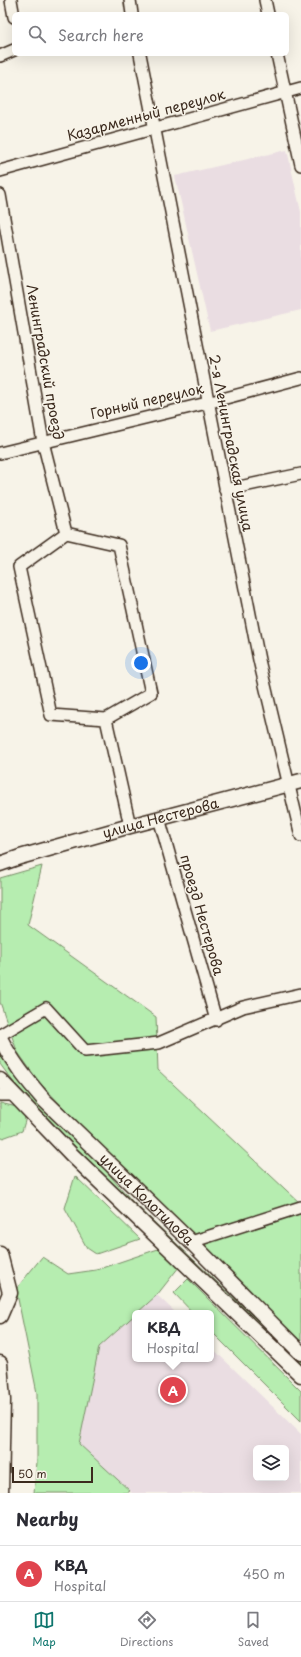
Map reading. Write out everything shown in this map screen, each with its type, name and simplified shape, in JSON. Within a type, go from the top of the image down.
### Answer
[{"type":"main road","name":"улица Нестерова","points":[[0,864],[159,818],[294,783]]},
{"type":"main road","name":"улица Нестерова","points":[[0,859],[20,857]]},
{"type":"main road","name":"улица Колотилова","points":[[0,1038],[9,1057],[24,1078],[44,1100],[191,1242],[301,1353]]},
{"type":"main road","name":"улица Колотилова","points":[[0,1080],[6,1095],[72,1155],[301,1375]]},
{"type":"main road","points":[[0,1254],[10,1293],[0,1316]]},
{"type":"main road","points":[[0,1363],[3,1400],[1,1493]]},
{"type":"street","points":[[10,0],[13,12]]},
{"type":"street","points":[[130,0],[132,12]]},
{"type":"street","points":[[265,0],[268,12]]},
{"type":"street","points":[[0,56],[12,51]]},
{"type":"street","name":"2-я Ленинградская улица","points":[[140,56],[207,403],[259,660],[294,783],[301,836]]},
{"type":"street","points":[[277,56],[301,165]]},
{"type":"street","name":"Казарменный переулок","points":[[0,171],[154,127],[301,88]]},
{"type":"street","name":"Ленинградский проезд","points":[[0,195],[43,442],[66,533]]},
{"type":"street","name":"Горный переулок","points":[[0,453],[207,403],[301,378]]},
{"type":"street","points":[[225,490],[301,474]]},
{"type":"street","points":[[66,533],[119,545],[151,693],[106,719],[51,715],[18,567],[66,533]]},
{"type":"street","points":[[106,719],[130,826]]},
{"type":"street","name":"проезд Нестерова","points":[[159,818],[216,1020]]},
{"type":"street","points":[[0,1035],[46,1008],[84,1051],[159,1042],[216,1020],[243,1007],[301,994]]},
{"type":"street","points":[[191,1242],[301,1207]]},
{"type":"shaded area","points":[[287,150],[301,212],[301,310],[210,331],[175,176]]},
{"type":"shaded area","points":[[157,1295],[173,1310],[140,1310]]},
{"type":"shaded area","points":[[132,1318],[132,1362],[214,1362],[214,1350],[301,1434],[301,1493],[132,1493],[79,1444],[99,1347]]},
{"type":"green space","points":[[42,866],[28,925],[156,1017],[158,1070],[301,1204],[301,1341],[203,1248],[107,1153],[39,1082],[17,1051],[0,1002],[0,878]]},
{"type":"green space","points":[[0,1049],[132,1201],[301,1362],[301,1371],[109,1186],[17,1087],[0,1064]]},
{"type":"green space","points":[[0,1103],[17,1107],[24,1113],[25,1121],[22,1131],[0,1139]]},
{"type":"green space","points":[[75,1176],[140,1239],[96,1254],[87,1248],[65,1208]]},
{"type":"green space","points":[[161,1248],[179,1267],[157,1295],[140,1310],[132,1310],[132,1317],[99,1347],[79,1444],[130,1491],[127,1493],[34,1493],[37,1462],[37,1393],[16,1289],[42,1257],[68,1274],[96,1270]]},
{"type":"green space","points":[[188,1279],[301,1391],[301,1421],[214,1334],[214,1310],[190,1310],[174,1293]]},
{"type":"place","name":"КВД","points":[[173,1390]]}]
